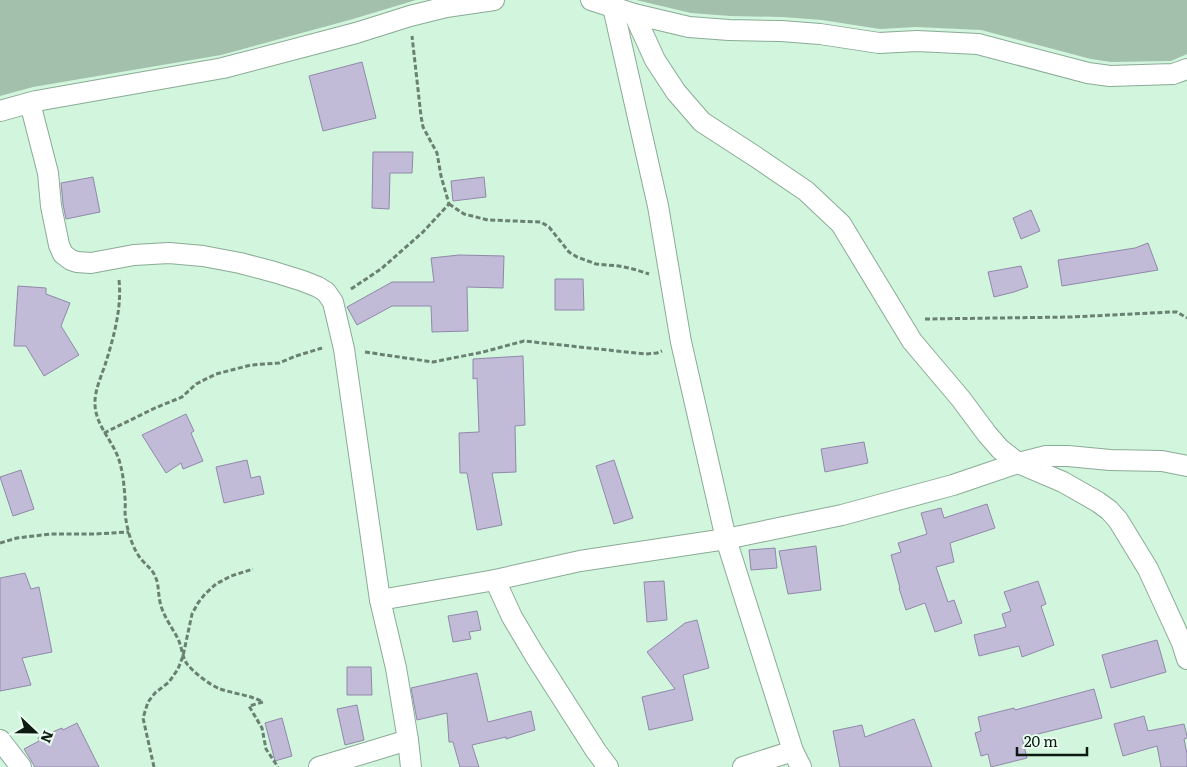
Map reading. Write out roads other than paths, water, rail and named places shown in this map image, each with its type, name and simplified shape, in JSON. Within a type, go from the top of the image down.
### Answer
[{"type":"street","points":[[0,111],[81,92],[224,68],[356,33],[410,16],[446,7],[494,0]]},
{"type":"street","points":[[592,0],[634,14],[689,27],[820,34],[879,43],[978,44],[1088,73],[1110,76],[1173,74],[1187,69]]},
{"type":"street","points":[[613,7],[658,206],[680,342],[726,539],[797,759],[743,767]]},
{"type":"street","points":[[634,14],[654,60],[676,92],[702,122],[806,191],[841,224],[912,340],[1000,449],[1018,463],[1063,482],[1098,502],[1118,520],[1148,569],[1182,643],[1187,659]]},
{"type":"street","points":[[30,103],[48,174],[51,206],[59,245],[63,254],[70,260],[91,263],[134,255],[168,253],[203,256],[274,272],[318,287],[326,292],[333,302],[343,346],[380,600],[396,668],[411,767]]},
{"type":"street","points":[[380,600],[495,580],[580,561],[726,539],[842,515],[953,485],[1018,463],[1046,456],[1162,462],[1187,466]]},
{"type":"street","points":[[495,580],[512,617],[534,654],[608,767]]},
{"type":"street","points":[[0,740],[21,767]]},
{"type":"street","points":[[319,767],[408,740]]}]
